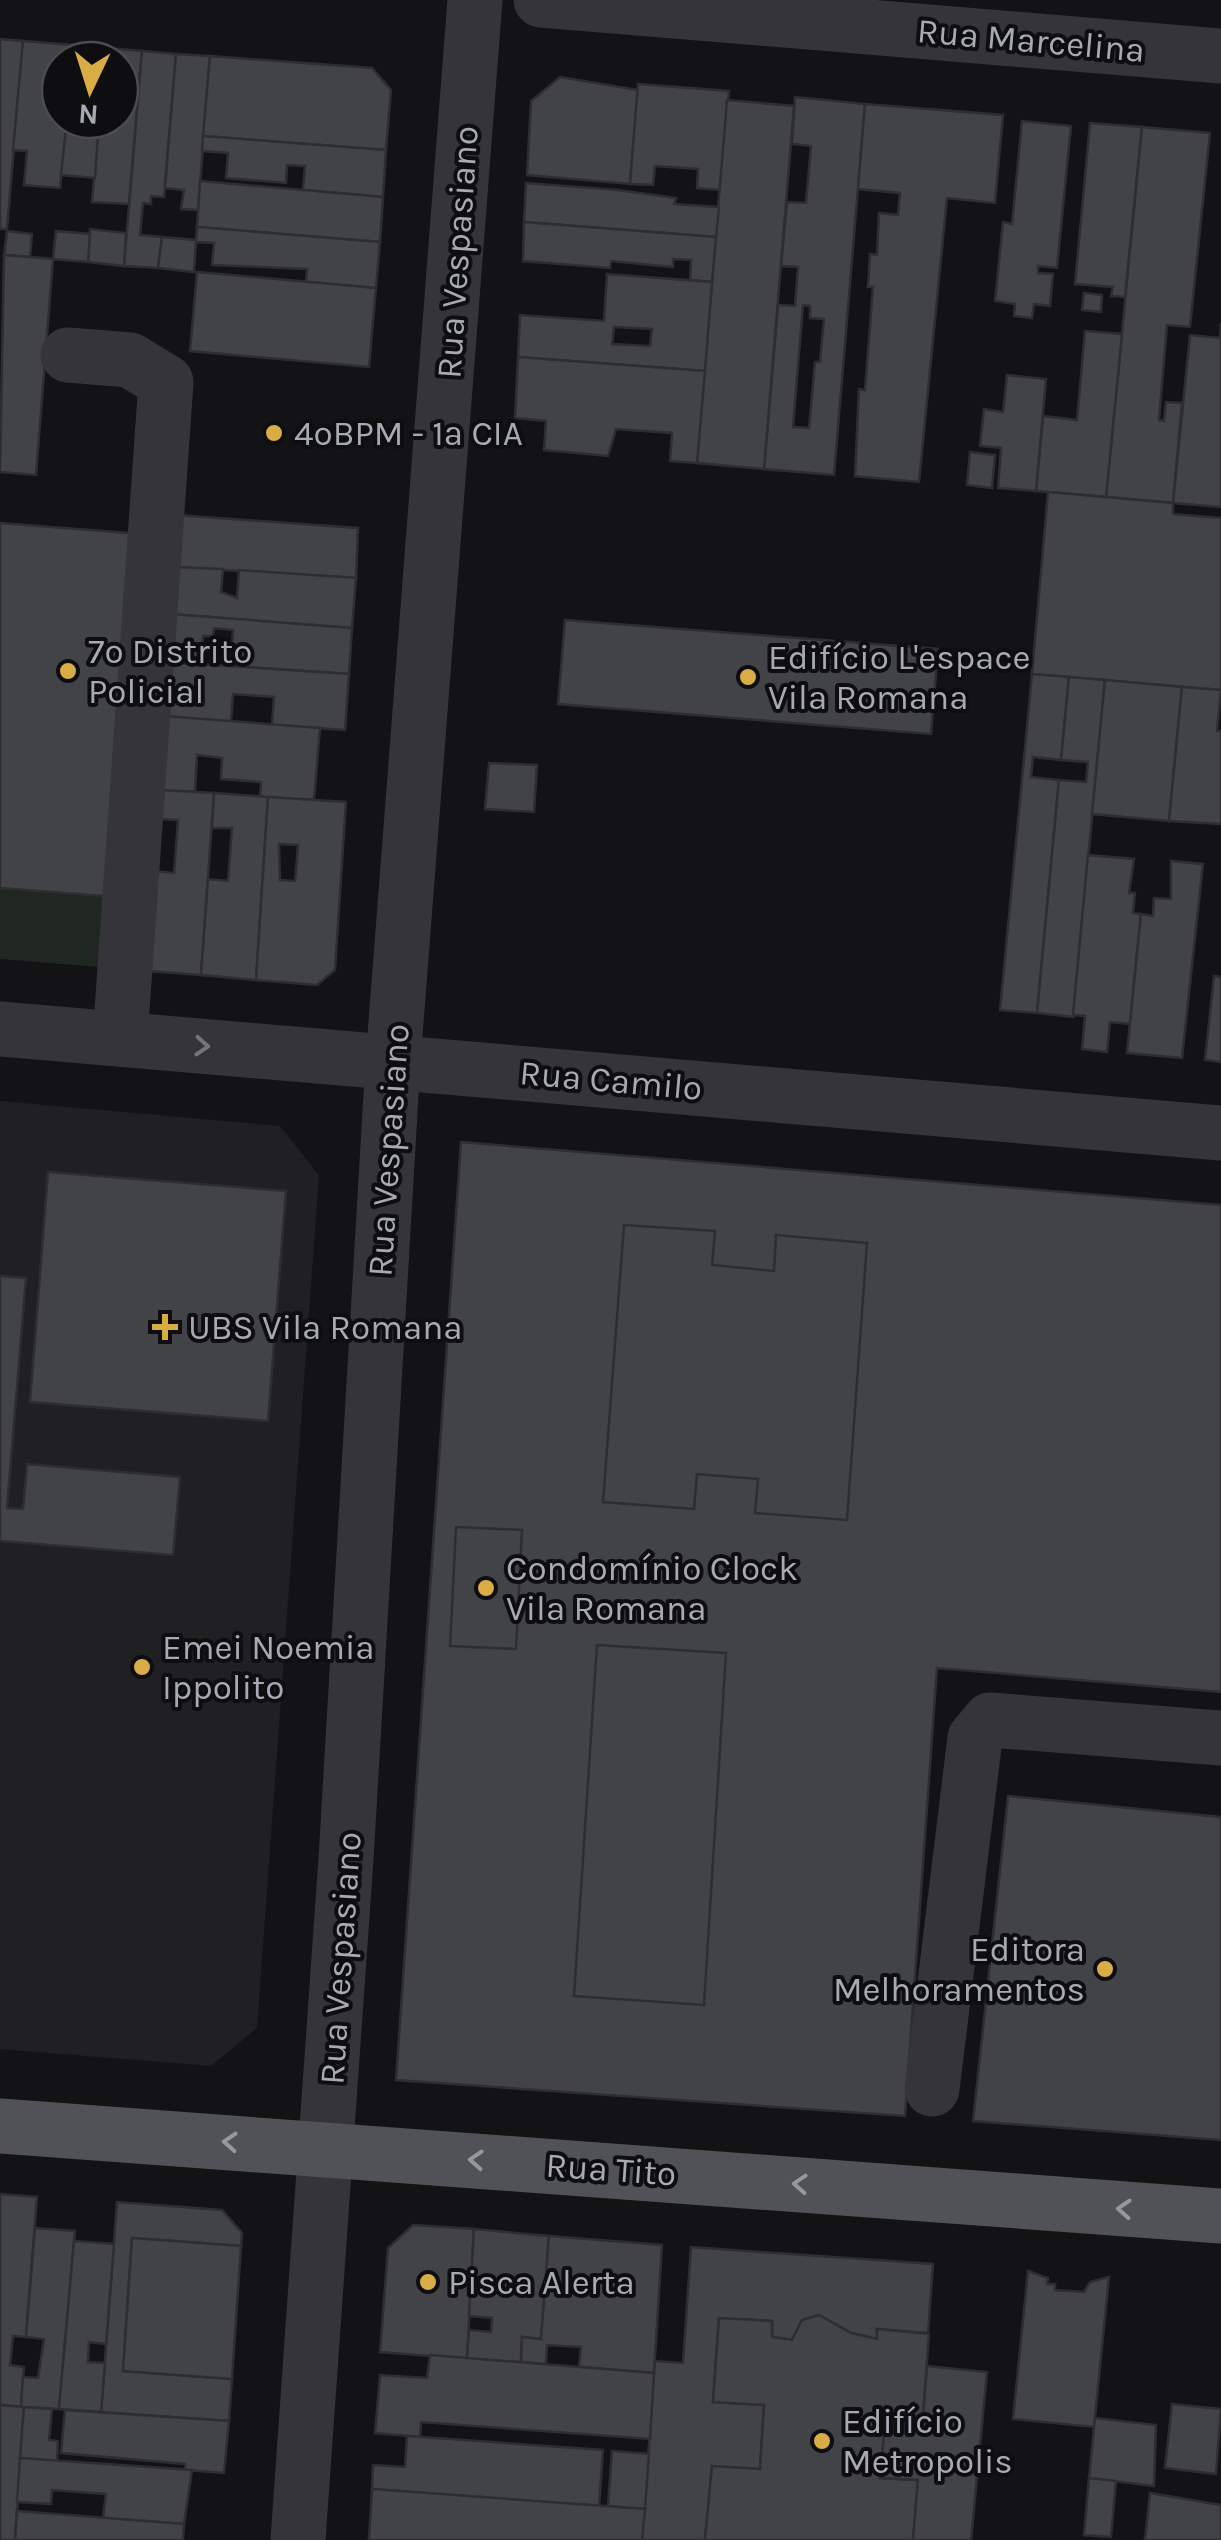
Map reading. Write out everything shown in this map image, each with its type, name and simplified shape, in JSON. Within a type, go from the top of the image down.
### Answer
[{"type":"main road","name":"Rua Tito","points":[[0,2126],[1221,2216]]},
{"type":"street","name":"Rua Vespasiano","points":[[298,2540],[327,2149],[393,1060],[476,0]]},
{"type":"street","name":"Rua Marcelina","points":[[541,0],[1221,56]]},
{"type":"street","points":[[68,355],[130,360],[166,382],[120,1040]]},
{"type":"street","name":"Rua Camilo","points":[[0,1029],[1221,1133]]},
{"type":"street","points":[[932,2089],[975,1738],[990,1720],[1221,1738]]},
{"type":"shaded area","points":[[0,888],[117,897],[112,968],[0,959]]},
{"type":"shaded area","name":"Emei Noemia Ippolito","points":[[0,1101],[280,1126],[319,1175],[257,2028],[211,2066],[0,2049]]},
{"type":"building","points":[[0,39],[23,41],[7,229],[0,229]]},
{"type":"building","points":[[23,41],[40,42],[40,140],[65,140],[60,188],[24,185],[27,151],[13,150]]},
{"type":"building","points":[[142,51],[176,54],[164,197],[151,196],[151,204],[143,203],[140,235],[162,237],[158,268],[124,266],[135,140],[140,140]]},
{"type":"building","points":[[176,54],[210,56],[198,210],[181,209],[184,190],[165,188]]},
{"type":"building","points":[[210,56],[372,68],[391,90],[386,150],[203,136]]},
{"type":"building","points":[[560,77],[638,90],[630,184],[527,175],[531,101]]},
{"type":"building","points":[[638,84],[729,91],[720,190],[697,188],[698,169],[655,166],[653,185],[630,184]]},
{"type":"building","points":[[795,97],[865,104],[834,475],[764,469],[778,305],[795,306],[798,267],[781,266],[787,202],[806,203],[811,146],[792,144]],"holes":[[[803,305],[810,306],[810,318],[824,319],[820,362],[815,362],[809,428],[793,427]]]},
{"type":"building","points":[[727,100],[794,106],[764,469],[697,463]]},
{"type":"building","points":[[865,104],[1003,115],[995,203],[947,198],[919,482],[855,476],[859,389],[865,390],[873,287],[868,287],[870,254],[877,255],[879,213],[898,215],[900,193],[858,189]]},
{"type":"building","points":[[1022,121],[1071,126],[1057,268],[1038,266],[1038,273],[1053,274],[1050,306],[1034,304],[1032,318],[1014,316],[1015,304],[995,301],[1003,222],[1012,224]]},
{"type":"building","points":[[1090,123],[1142,127],[1125,297],[1111,296],[1113,287],[1075,284]]},
{"type":"building","points":[[1142,127],[1210,133],[1190,327],[1167,325],[1159,420],[1164,421],[1166,402],[1182,403],[1173,503],[1106,497]]},
{"type":"building","points":[[203,136],[386,150],[383,197],[303,190],[305,166],[287,165],[286,183],[226,178],[228,153],[202,151]]},
{"type":"building","points":[[65,140],[98,140],[95,178],[61,175]]},
{"type":"building","points":[[97,140],[134,140],[129,204],[92,202]]},
{"type":"building","points":[[200,181],[383,197],[380,242],[197,227]]},
{"type":"building","points":[[526,183],[618,190],[676,198],[674,204],[719,207],[716,237],[524,222]]},
{"type":"building","points":[[524,222],[716,237],[712,282],[690,280],[691,260],[673,259],[673,267],[611,261],[610,268],[523,261]]},
{"type":"building","points":[[197,227],[380,242],[376,288],[306,282],[307,269],[212,265],[214,243],[196,242]]},
{"type":"building","points":[[90,229],[126,233],[124,266],[88,262]]},
{"type":"building","points":[[7,231],[32,234],[30,257],[4,255]]},
{"type":"building","points":[[56,231],[90,234],[88,262],[53,259]]},
{"type":"building","points":[[162,237],[196,240],[194,272],[158,268]]},
{"type":"building","points":[[4,255],[53,259],[36,475],[0,472]]},
{"type":"building","points":[[197,272],[376,288],[369,367],[190,351]]},
{"type":"building","points":[[607,274],[712,282],[705,371],[518,357],[520,315],[604,321]],"holes":[[[614,327],[652,329],[650,346],[612,344]]]},
{"type":"building","points":[[1084,293],[1102,295],[1101,312],[1082,310]]},
{"type":"building","points":[[1221,323],[1221,507],[1173,503],[1190,335],[1220,338]]},
{"type":"building","points":[[1085,331],[1122,334],[1106,497],[1036,491],[1043,416],[1077,420]]},
{"type":"building","points":[[518,357],[705,371],[697,463],[670,461],[672,433],[616,429],[608,456],[544,450],[546,421],[515,418]]},
{"type":"building","points":[[1007,375],[1046,379],[1036,491],[998,488],[1001,448],[980,446],[984,409],[1003,412]]},
{"type":"building","points":[[970,452],[995,455],[992,488],[967,485]]},
{"type":"building","points":[[1048,492],[1173,503],[1173,514],[1221,518],[1221,690],[1032,674]]},
{"type":"building","points":[[177,515],[358,528],[356,578],[174,567]]},
{"type":"building","points":[[0,523],[141,534],[117,897],[0,888]]},
{"type":"building","points":[[174,567],[223,569],[221,592],[237,598],[239,570],[356,578],[352,628],[171,614]]},
{"type":"building","points":[[171,614],[352,628],[349,674],[231,666],[233,630],[214,628],[213,636],[203,636],[201,665],[167,662]]},
{"type":"building","name":"Edifício L'espace Vila Romana","points":[[565,620],[938,649],[931,734],[558,704]]},
{"type":"building","points":[[167,662],[349,674],[345,730],[272,725],[274,697],[233,694],[231,722],[164,716]]},
{"type":"building","points":[[1032,674],[1069,677],[1061,760],[1033,757],[1031,777],[1059,780],[1037,1013],[1000,1010]]},
{"type":"building","points":[[1069,677],[1105,680],[1073,1017],[1037,1013],[1059,780],[1086,782],[1088,762],[1061,760]]},
{"type":"building","points":[[1105,680],[1182,687],[1169,821],[1092,814]]},
{"type":"building","points":[[1182,687],[1221,690],[1217,731],[1221,731],[1221,824],[1169,821]]},
{"type":"building","points":[[164,716],[320,728],[314,800],[260,797],[261,782],[221,779],[222,758],[197,755],[195,792],[159,790]]},
{"type":"building","points":[[489,763],[537,765],[534,812],[485,809]]},
{"type":"building","points":[[159,790],[214,793],[201,975],[148,971],[154,871],[174,873],[178,820],[157,819]]},
{"type":"building","points":[[214,793],[268,797],[256,980],[201,975],[208,879],[228,881],[232,828],[212,828]]},
{"type":"building","points":[[268,797],[346,802],[335,970],[317,985],[256,980]],"holes":[[[279,844],[298,845],[295,881],[280,880]]]},
{"type":"building","points":[[1088,855],[1134,859],[1129,893],[1135,893],[1133,913],[1141,914],[1130,1024],[1110,1022],[1107,1052],[1082,1049],[1085,1016],[1073,1015]]},
{"type":"building","points":[[1171,861],[1203,864],[1182,1058],[1127,1053],[1141,914],[1153,916],[1154,898],[1171,899]]},
{"type":"building","points":[[1214,976],[1221,977],[1221,1062],[1205,1060]]},
{"type":"building","points":[[461,1142],[1221,1205],[1221,1692],[937,1668],[905,2116],[396,2080]]},
{"type":"building","points":[[48,1172],[286,1191],[268,1421],[30,1402]]},
{"type":"building","points":[[624,1225],[715,1231],[712,1265],[774,1271],[776,1235],[867,1243],[847,1520],[755,1513],[758,1479],[697,1474],[694,1509],[603,1502]]},
{"type":"building","points":[[0,1276],[26,1278],[7,1508],[23,1509],[27,1464],[180,1477],[173,1555],[0,1541]]},
{"type":"building","name":"Condomínio Clock Vila Romana","points":[[456,1527],[522,1530],[516,1649],[450,1646]]},
{"type":"building","points":[[597,1645],[726,1653],[704,2005],[574,1996]]},
{"type":"building","name":"Editora Melhoramentos","points":[[1008,1796],[1221,1817],[1221,2140],[973,2121]]},
{"type":"building","points":[[0,2194],[37,2197],[26,2337],[13,2336],[10,2365],[24,2367],[21,2407],[0,2405]]},
{"type":"building","points":[[117,2202],[222,2210],[242,2233],[241,2246],[132,2238],[123,2371],[232,2379],[229,2421],[101,2412]]},
{"type":"building","name":"Pisca Alerta","points":[[413,2225],[474,2229],[467,2359],[380,2352],[388,2248]]},
{"type":"building","points":[[35,2228],[75,2231],[59,2409],[21,2407],[23,2377],[38,2378],[44,2339],[26,2337]]},
{"type":"building","points":[[474,2229],[549,2236],[541,2339],[522,2337],[521,2362],[467,2359],[469,2330],[491,2332],[492,2318],[469,2316]]},
{"type":"building","points":[[549,2236],[662,2245],[654,2373],[579,2367],[581,2347],[547,2345],[546,2364],[521,2362],[522,2337],[541,2339]]},
{"type":"building","points":[[132,2238],[241,2246],[232,2379],[123,2371]]},
{"type":"building","points":[[74,2241],[114,2244],[106,2344],[89,2342],[88,2362],[105,2363],[101,2412],[59,2409]]},
{"type":"building","points":[[691,2247],[933,2264],[928,2333],[877,2329],[877,2339],[851,2333],[819,2315],[802,2320],[792,2340],[772,2337],[772,2321],[719,2318],[713,2402],[764,2405],[760,2469],[712,2466],[705,2540],[642,2540],[655,2361],[683,2363]]},
{"type":"building","points":[[1028,2271],[1048,2278],[1047,2284],[1055,2284],[1055,2290],[1084,2292],[1090,2282],[1109,2277],[1094,2427],[1013,2419]]},
{"type":"building","name":"Edifício Metropolis","points":[[819,2315],[851,2333],[877,2339],[877,2329],[929,2334],[923,2417],[886,2413],[880,2478],[918,2480],[913,2540],[705,2540],[712,2466],[760,2469],[764,2405],[713,2402],[719,2318],[772,2321],[772,2337],[792,2340],[802,2320]]},
{"type":"building","points":[[430,2355],[654,2373],[650,2439],[421,2422],[420,2437],[375,2433],[380,2375],[427,2378]]},
{"type":"building","points":[[927,2366],[987,2372],[971,2540],[913,2540],[918,2480],[880,2478],[886,2413],[923,2417]]},
{"type":"building","points":[[1172,2404],[1221,2409],[1216,2474],[1165,2468]]},
{"type":"building","points":[[0,2405],[24,2407],[15,2540],[0,2540]]},
{"type":"building","points":[[24,2407],[52,2409],[49,2440],[58,2441],[57,2461],[20,2458]]},
{"type":"building","points":[[65,2410],[229,2421],[224,2473],[185,2470],[185,2464],[61,2453]]},
{"type":"building","points":[[1095,2418],[1156,2425],[1154,2486],[1089,2478]]},
{"type":"building","points":[[407,2436],[603,2450],[599,2506],[372,2489],[373,2465],[405,2467]]},
{"type":"building","points":[[612,2451],[649,2454],[645,2509],[608,2506]]},
{"type":"building","points":[[20,2458],[192,2470],[184,2524],[103,2518],[106,2494],[52,2490],[51,2504],[17,2502]]},
{"type":"building","points":[[1089,2478],[1116,2481],[1111,2537],[1084,2535]]},
{"type":"building","points":[[372,2489],[645,2509],[642,2540],[369,2540]]},
{"type":"building","points":[[1150,2493],[1221,2505],[1221,2540],[1145,2540]]},
{"type":"building","points":[[17,2511],[184,2524],[183,2540],[15,2540]]},
{"type":"place","name":"4ºBPM - 1ª CIA","points":[[274,433]]},
{"type":"place","name":"7º Distrito Policial","points":[[68,671]]},
{"type":"place","name":"Edifício L'espace Vila Romana","points":[[748,677]]},
{"type":"place","name":"UBS Vila Romana","points":[[165,1327]]},
{"type":"place","name":"Condomínio Clock Vila Romana","points":[[486,1588]]},
{"type":"place","name":"Emei Noemia Ippolito","points":[[142,1667]]},
{"type":"place","name":"Editora Melhoramentos","points":[[1105,1969]]},
{"type":"place","name":"Pisca Alerta","points":[[428,2282]]},
{"type":"place","name":"Edifício Metropolis","points":[[822,2441]]}]
